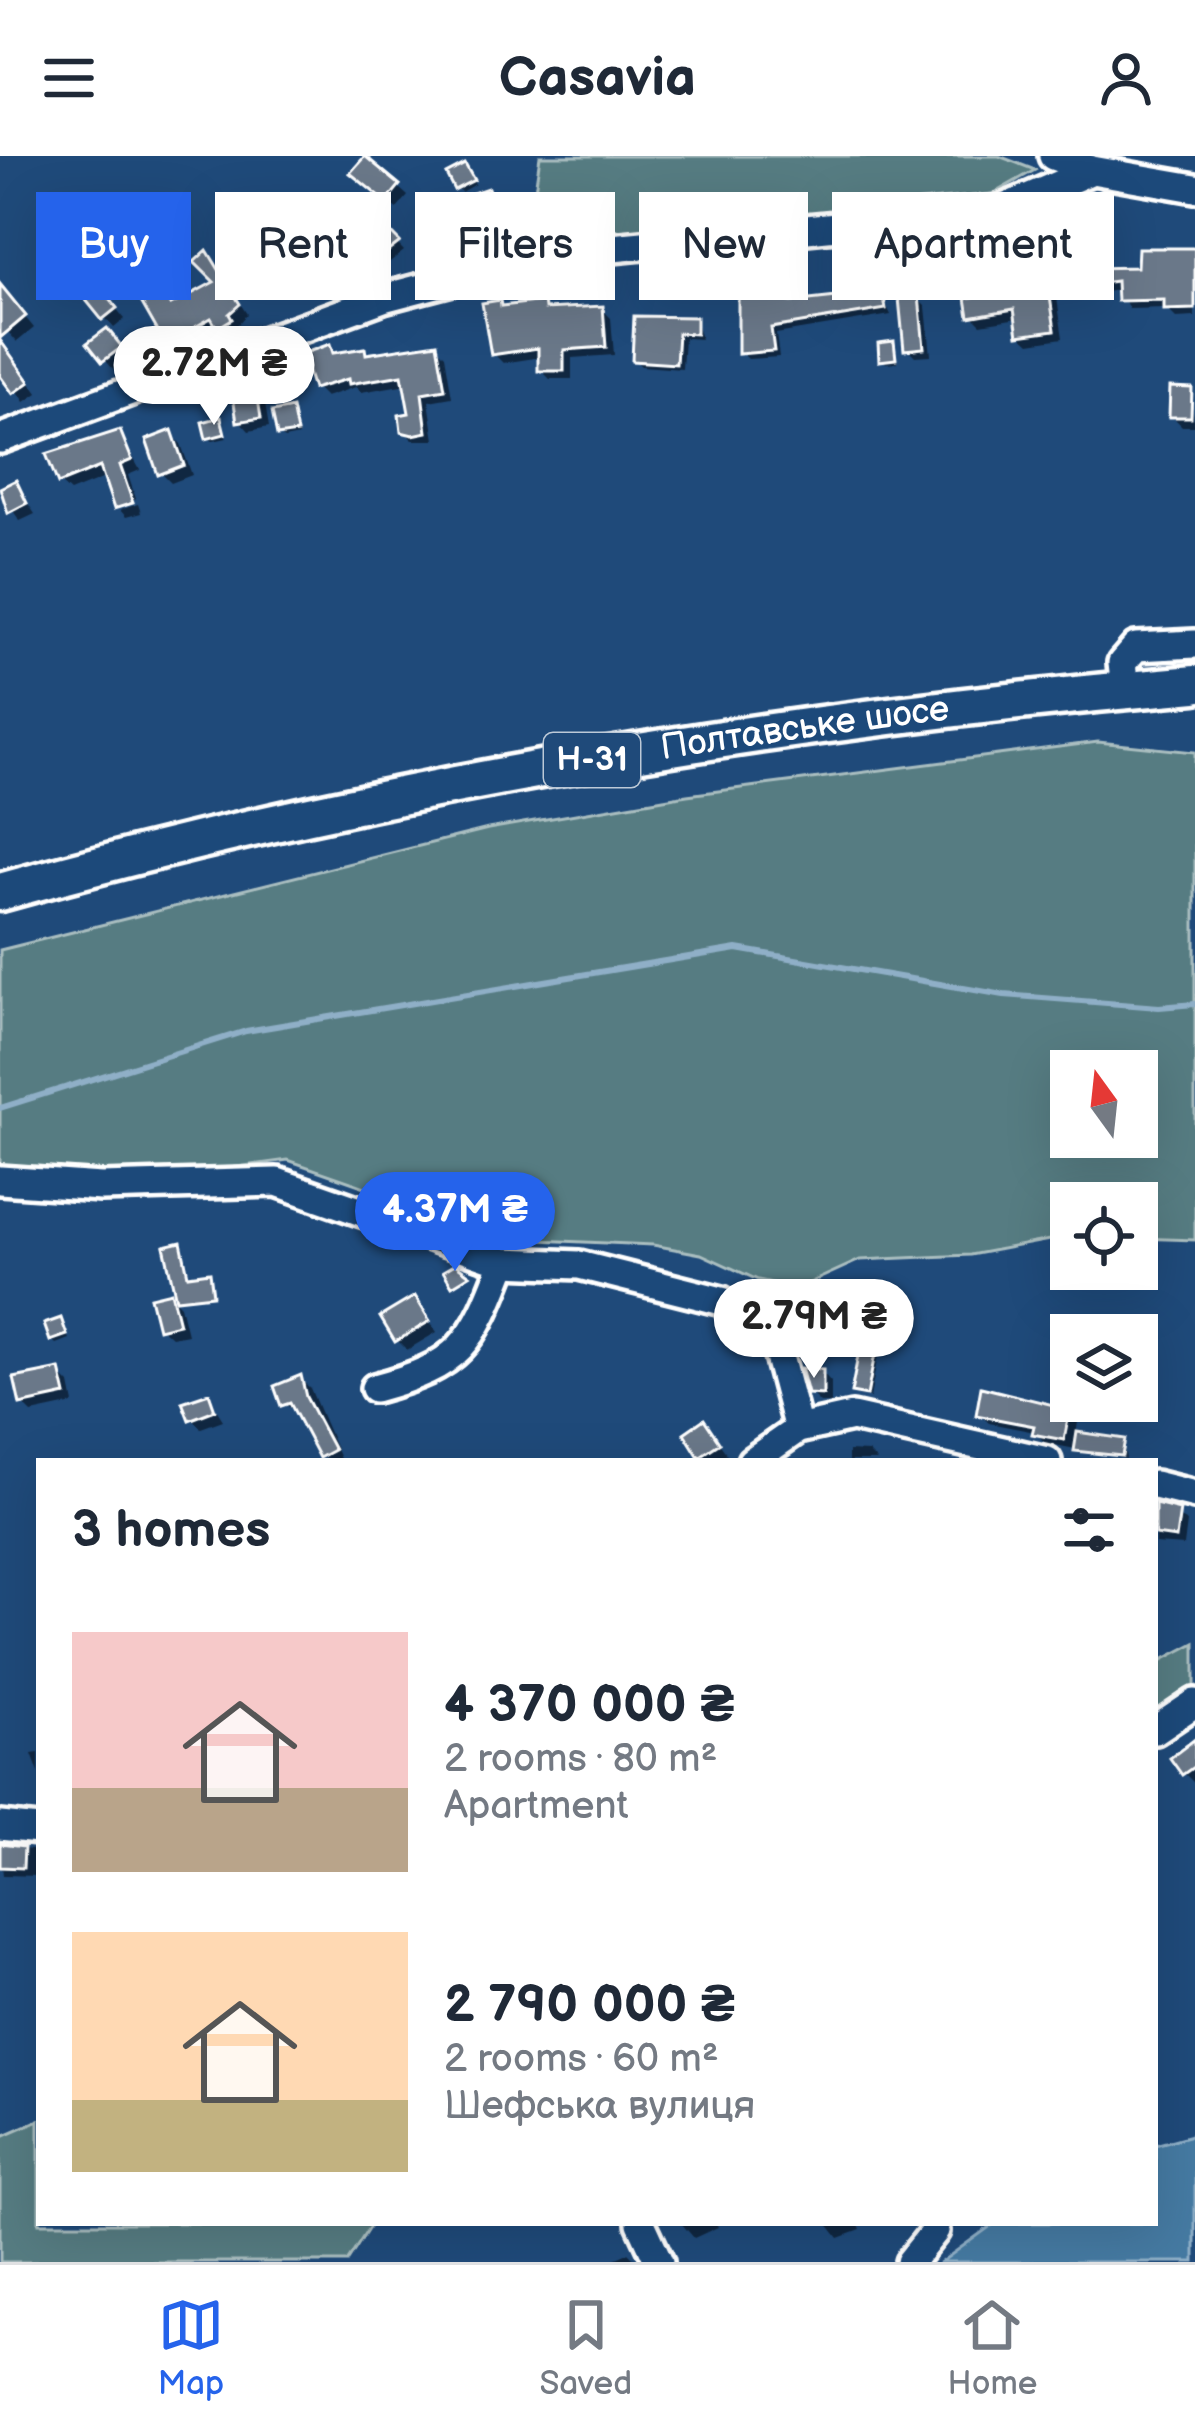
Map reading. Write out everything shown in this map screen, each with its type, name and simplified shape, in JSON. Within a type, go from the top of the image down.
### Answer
[{"type":"main road","name":"Полтавське шосе","points":[[0,892],[179,842],[437,786],[797,730],[1195,684]]},
{"type":"street","points":[[1053,156],[1092,170],[1195,188]]},
{"type":"street","points":[[0,440],[383,298],[551,254],[1000,210],[1092,170]]},
{"type":"street","points":[[1125,690],[1121,663],[1136,647],[1195,644]]},
{"type":"street","points":[[0,1180],[101,1187],[277,1182],[504,1262],[579,1265],[722,1301],[755,1320],[776,1349],[798,1430]]},
{"type":"street","points":[[375,1388],[447,1364],[486,1309],[504,1262]]},
{"type":"street","points":[[756,1458],[798,1430],[852,1417],[1034,1458]]},
{"type":"street","points":[[1158,1486],[1195,1495]]},
{"type":"street","points":[[1158,1728],[1195,1702]]},
{"type":"street","points":[[0,1826],[36,1830]]},
{"type":"street","points":[[642,2226],[659,2262]]},
{"type":"street","points":[[910,2262],[935,2231]]},
{"type":"green space","points":[[540,156],[999,156],[1035,170],[996,192],[832,192],[832,217],[808,219],[808,192],[639,192],[639,234],[615,236],[615,192],[535,192]]},
{"type":"green space","points":[[1098,742],[1195,752],[1195,1240],[1158,1239],[1158,1182],[1050,1182],[1050,1240],[970,1255],[860,1260],[805,1285],[788,1286],[758,1280],[701,1254],[653,1245],[514,1239],[288,1160],[200,1172],[0,1171],[0,950],[488,829],[687,795]]},
{"type":"green space","points":[[1195,1643],[1195,1698],[1158,1725],[1158,1662]]},
{"type":"green space","points":[[36,2121],[36,2226],[370,2226],[347,2262],[0,2262],[0,2137]]},
{"type":"water","points":[[1195,2134],[1195,2262],[941,2262],[991,2226],[1158,2226],[1158,2144]]},
{"type":"building","points":[[365,156],[400,185],[391,196],[391,192],[374,192],[350,173]]},
{"type":"building","points":[[465,164],[474,180],[454,190],[446,174]]},
{"type":"building","points":[[1138,248],[1195,248],[1195,309],[1164,310],[1164,300],[1117,301],[1114,268],[1137,267]]},
{"type":"building","points":[[207,250],[215,263],[215,300],[240,304],[229,314],[232,319],[217,328],[211,318],[165,344],[140,300],[168,300],[171,305],[191,300],[191,294],[214,282],[194,262]]},
{"type":"building","points":[[0,284],[26,316],[0,338]]},
{"type":"building","points":[[86,300],[111,300],[117,308],[102,320]]},
{"type":"building","points":[[500,300],[501,306],[544,301],[545,309],[603,306],[606,347],[564,350],[564,371],[538,371],[538,348],[491,355],[482,303]]},
{"type":"building","points":[[738,300],[884,300],[886,309],[771,328],[774,351],[738,354]]},
{"type":"building","points":[[899,300],[919,300],[924,348],[904,350]]},
{"type":"building","points":[[966,300],[1050,300],[1055,330],[1018,335],[1014,309],[969,317]]},
{"type":"building","points":[[634,316],[696,317],[696,334],[678,333],[676,364],[632,361]]},
{"type":"building","points":[[107,328],[122,347],[102,362],[87,343]]},
{"type":"building","points":[[0,340],[30,382],[13,394],[0,376]]},
{"type":"building","points":[[894,341],[896,359],[879,361],[878,343]]},
{"type":"building","points":[[437,343],[445,389],[422,393],[427,432],[413,435],[401,432],[399,415],[409,413],[402,375],[349,384],[348,379],[313,389],[302,354],[330,344],[333,353],[365,348],[366,354]]},
{"type":"building","points":[[255,380],[261,418],[237,422],[231,384]]},
{"type":"building","points":[[1170,387],[1192,388],[1191,417],[1169,417]]},
{"type":"building","points":[[292,408],[297,433],[277,436],[272,412]]},
{"type":"building","points":[[221,417],[225,434],[206,439],[202,422]]},
{"type":"building","points":[[120,430],[132,460],[120,465],[133,503],[114,509],[100,467],[58,484],[46,454]]},
{"type":"building","points":[[172,430],[184,465],[158,475],[146,440]]},
{"type":"building","points":[[16,480],[27,503],[8,513],[0,488]]},
{"type":"building","points":[[181,1242],[188,1275],[210,1272],[213,1295],[176,1299],[164,1246]]},
{"type":"building","points":[[455,1264],[470,1275],[452,1286],[443,1271]]},
{"type":"building","points":[[171,1292],[179,1324],[158,1329],[150,1297]]},
{"type":"building","points":[[415,1296],[430,1321],[395,1342],[380,1317]]},
{"type":"building","points":[[61,1318],[67,1335],[50,1341],[44,1324]]},
{"type":"building","points":[[861,1340],[877,1343],[867,1396],[851,1393]]},
{"type":"building","points":[[801,1368],[823,1369],[823,1395],[808,1394]]},
{"type":"building","points":[[60,1369],[66,1395],[20,1405],[14,1378]]},
{"type":"building","points":[[301,1375],[306,1397],[334,1450],[319,1458],[290,1403],[281,1406],[274,1386]]},
{"type":"building","points":[[981,1387],[1050,1404],[1050,1422],[1067,1422],[1064,1440],[1032,1434],[1034,1426],[976,1415]]},
{"type":"building","points":[[209,1393],[215,1410],[189,1420],[182,1402]]},
{"type":"building","points":[[704,1419],[720,1443],[699,1457],[684,1433]]},
{"type":"building","points":[[1077,1432],[1125,1439],[1122,1456],[1074,1451]]},
{"type":"building","points":[[1158,1505],[1180,1510],[1176,1538],[1158,1535]]},
{"type":"building","points":[[1195,1739],[1195,1766],[1182,1775],[1170,1758]]},
{"type":"building","points":[[0,1844],[24,1847],[23,1868],[0,1867]]},
{"type":"waterway","points":[[0,1108],[246,1031],[737,949],[1004,995],[1159,1007],[1195,1004]]}]
